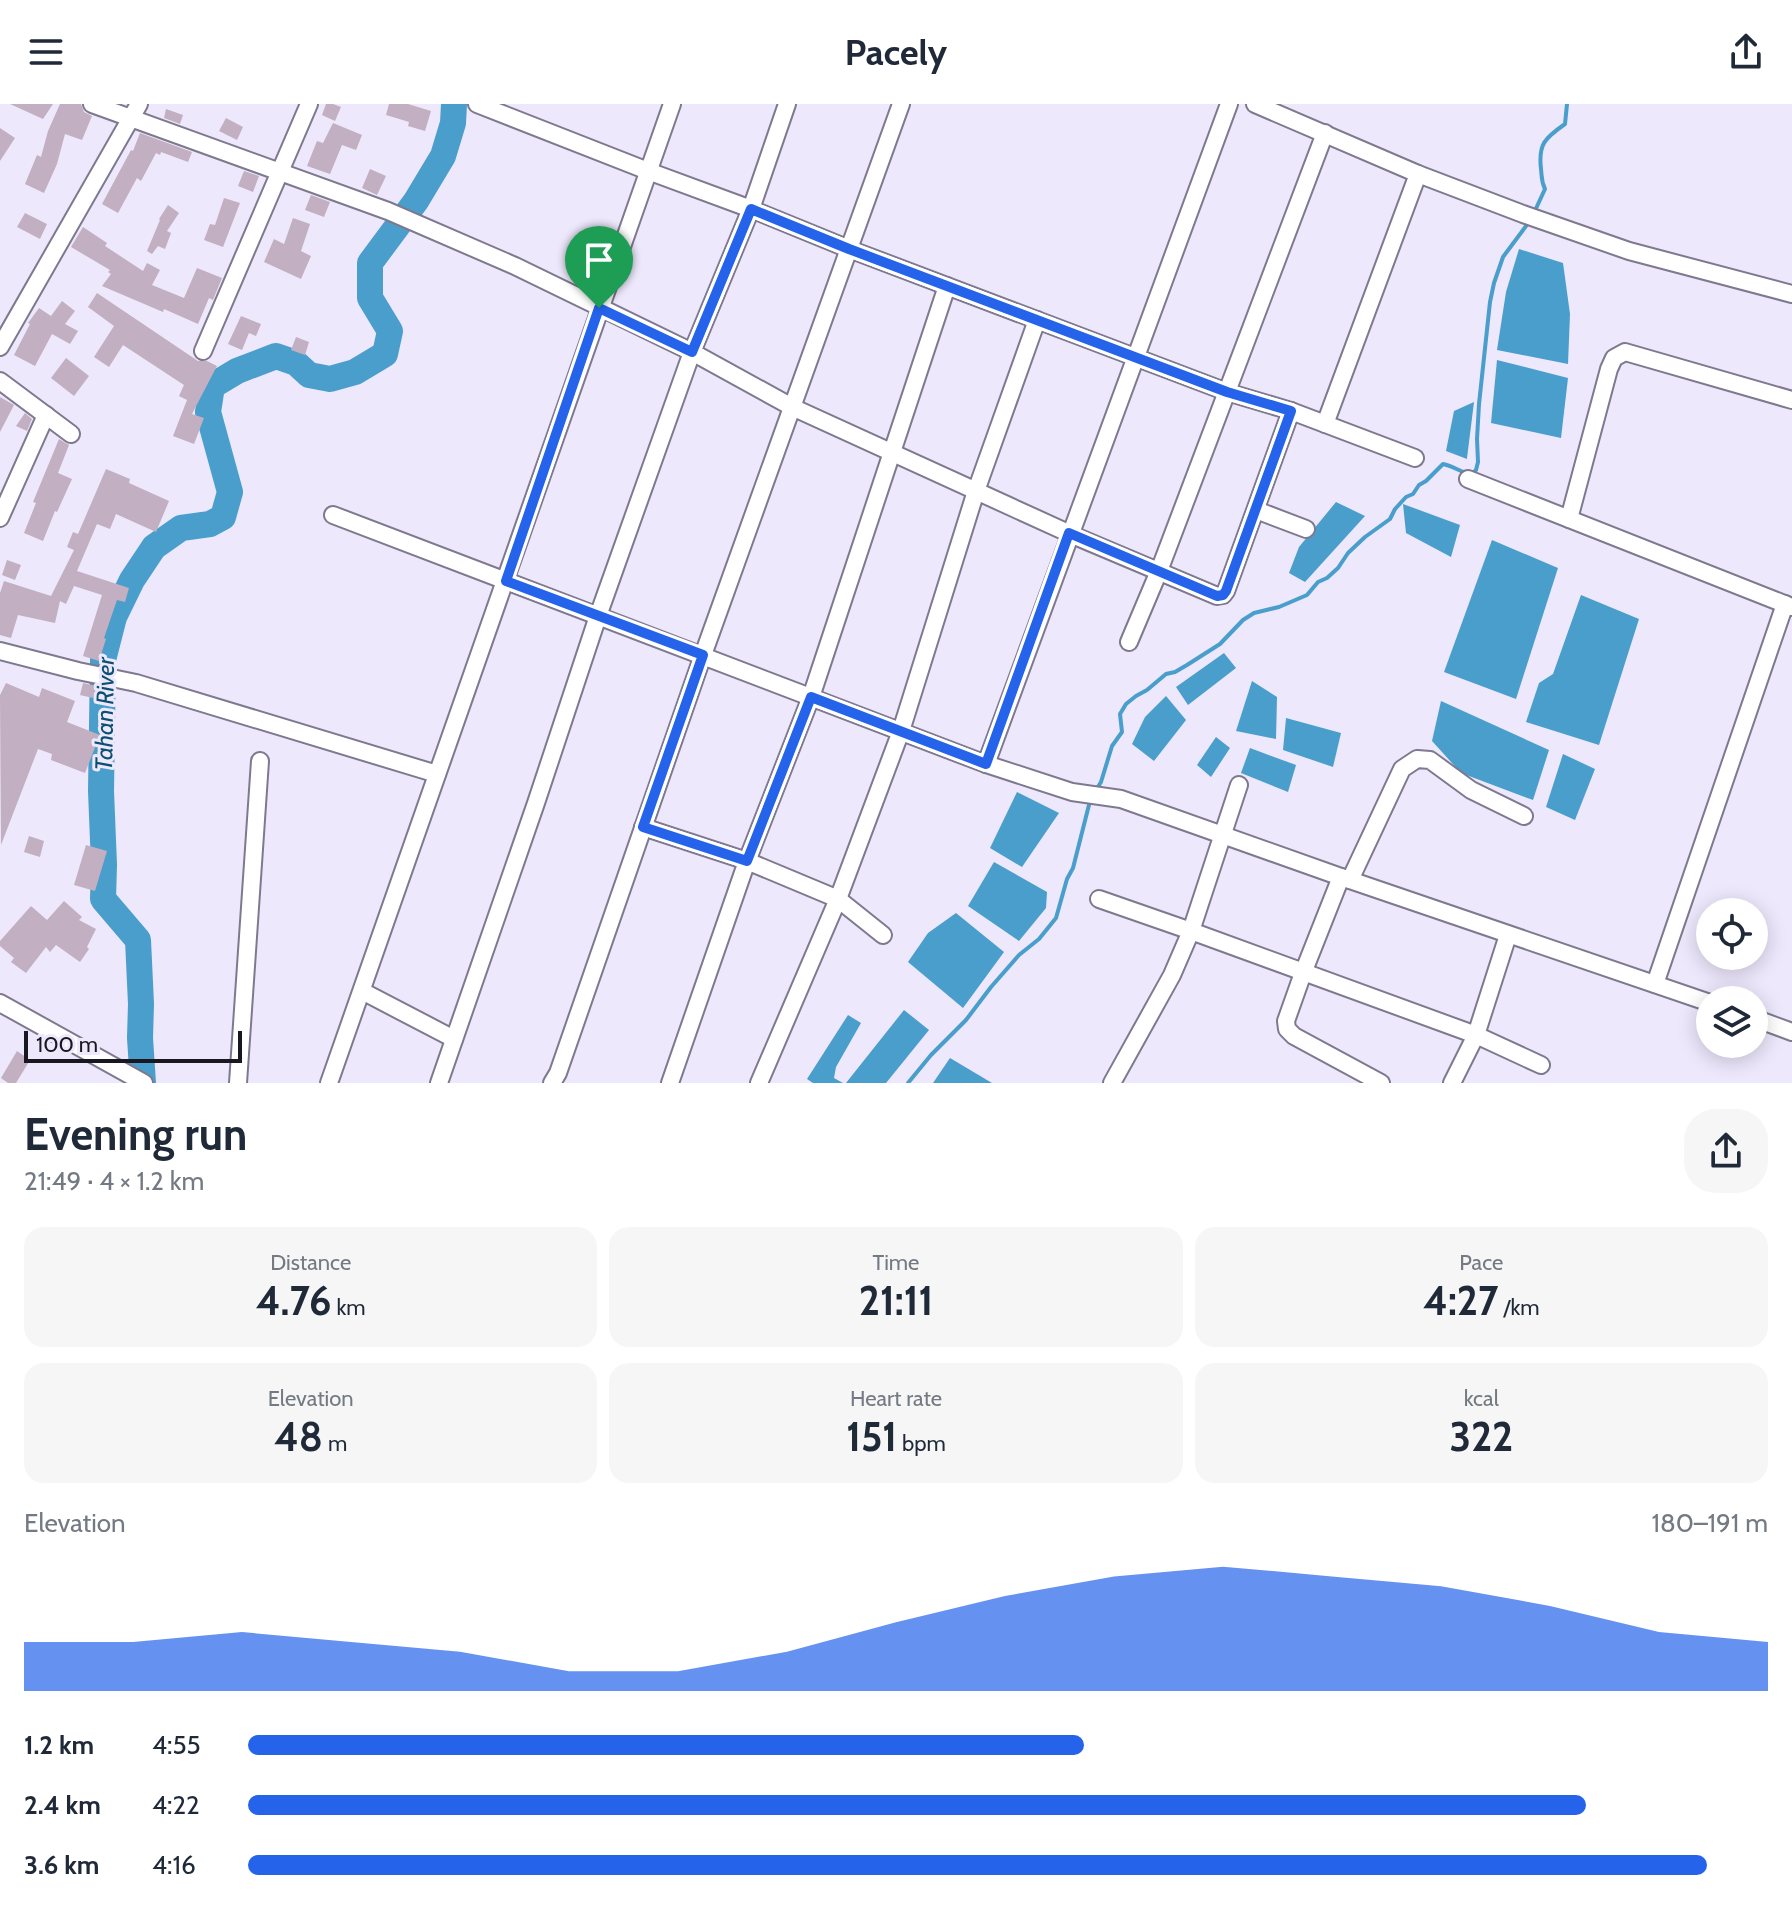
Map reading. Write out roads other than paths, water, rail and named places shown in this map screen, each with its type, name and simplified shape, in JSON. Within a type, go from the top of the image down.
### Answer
[{"type":"street","points":[[92,104],[135,112],[388,211],[515,266],[692,352],[792,407],[1069,533],[1217,596],[1226,591],[1291,411]]},
{"type":"street","points":[[203,351],[309,104]]},
{"type":"street","points":[[477,104],[1136,358],[1227,392],[1291,411],[1415,458]]},
{"type":"street","points":[[329,1083],[672,104]]},
{"type":"street","points":[[439,1083],[598,616],[692,352],[751,209],[787,104]]},
{"type":"street","points":[[552,1083],[901,104]]},
{"type":"street","points":[[986,764],[1229,104]]},
{"type":"street","points":[[1255,104],[1418,174],[1541,221],[1629,251],[1792,294]]},
{"type":"street","points":[[0,347],[135,112]]},
{"type":"street","points":[[1129,642],[1159,571],[1325,133]]},
{"type":"street","points":[[1325,424],[1418,174]]},
{"type":"street","points":[[670,1083],[747,861],[811,697],[947,286]]},
{"type":"street","points":[[759,1083],[838,899],[901,731],[976,491],[1037,320]]},
{"type":"street","points":[[1569,519],[1609,369],[1614,358],[1625,352],[1792,400]]},
{"type":"street","points":[[0,381],[71,434]]},
{"type":"street","points":[[0,518],[46,415]]},
{"type":"street","points":[[1468,479],[1788,606],[1655,984]]},
{"type":"street","points":[[1256,510],[1306,529]]},
{"type":"street","points":[[333,515],[986,764],[1072,792],[1121,799],[1696,998]]},
{"type":"street","points":[[0,651],[136,683],[437,774]]},
{"type":"street","points":[[1381,1083],[1294,1036],[1287,1029],[1286,1021],[1303,973],[1346,879],[1402,769],[1417,759],[1430,760],[1471,790],[1524,816]]},
{"type":"street","points":[[238,1083],[260,761]]},
{"type":"street","points":[[1112,1083],[1172,975],[1191,931],[1239,785]]},
{"type":"street","points":[[643,827],[747,861],[838,899],[883,935]]},
{"type":"street","points":[[1099,899],[1476,1035],[1541,1065]]},
{"type":"street","points":[[1452,1083],[1476,1035],[1508,935]]},
{"type":"street","points":[[362,991],[454,1039]]},
{"type":"street","points":[[0,1003],[144,1083]]},
{"type":"street","points":[[1768,1023],[1792,1032]]},
{"type":"water","points":[[1519,249],[1563,263],[1570,314],[1568,364],[1497,350],[1506,292]]},
{"type":"water","points":[[1497,360],[1568,378],[1561,438],[1491,423]]},
{"type":"water","points":[[1474,402],[1467,459],[1446,451],[1454,411]]},
{"type":"water","points":[[1336,502],[1365,516],[1305,582],[1289,573],[1299,547]]},
{"type":"water","points":[[1403,504],[1460,525],[1451,557],[1406,533]]},
{"type":"water","points":[[1492,540],[1558,568],[1516,699],[1444,672]]},
{"type":"water","points":[[1581,595],[1639,619],[1599,745],[1526,722],[1539,683],[1553,674]]},
{"type":"water","points":[[1224,653],[1236,668],[1188,705],[1176,687]]},
{"type":"water","points":[[1252,681],[1277,697],[1276,739],[1236,731]]},
{"type":"water","points":[[1166,696],[1186,720],[1154,761],[1132,744],[1145,717]]},
{"type":"water","points":[[1441,701],[1549,750],[1533,800],[1461,773],[1432,741]]},
{"type":"water","points":[[1286,718],[1341,733],[1333,767],[1283,750]]},
{"type":"water","points":[[1216,737],[1230,748],[1211,777],[1197,765]]},
{"type":"water","points":[[1250,748],[1296,765],[1288,792],[1241,773]]},
{"type":"water","points":[[1563,754],[1595,769],[1575,820],[1546,807]]},
{"type":"water","points":[[1017,792],[1059,813],[1022,867],[990,848]]},
{"type":"water","points":[[994,862],[1047,892],[1046,908],[1019,941],[968,906]]},
{"type":"water","points":[[956,913],[1004,952],[963,1008],[908,962],[928,933]]},
{"type":"water","points":[[904,1010],[929,1030],[886,1083],[846,1083]]},
{"type":"water","points":[[848,1015],[861,1023],[836,1067],[834,1078],[843,1083],[813,1083],[807,1079]]},
{"type":"water","points":[[950,1058],[992,1083],[933,1083]]},
{"type":"waterway","name":"Tahan River","points":[[143,1083],[138,940],[103,899],[103,660],[114,617],[132,580],[154,547],[181,528],[210,524],[223,517],[230,492],[208,412],[212,386],[237,371],[276,356],[296,363],[309,375],[330,379],[355,372],[385,354],[390,331],[370,298],[370,263],[416,201],[443,156],[453,123],[454,104]]},
{"type":"waterway","points":[[1533,215],[1545,189],[1540,160],[1542,147],[1565,124],[1567,104]]},
{"type":"waterway","points":[[1096,790],[1112,746],[1122,732],[1120,714],[1126,704],[1166,674],[1175,672],[1220,644],[1254,613],[1307,595],[1318,582],[1338,568],[1365,537],[1390,519],[1406,497],[1413,494],[1443,464],[1472,474],[1476,470],[1479,404],[1494,283],[1503,257],[1529,222]]},
{"type":"waterway","points":[[908,1083],[966,1020],[1019,955],[1039,939],[1056,918],[1073,868],[1091,797]]}]
